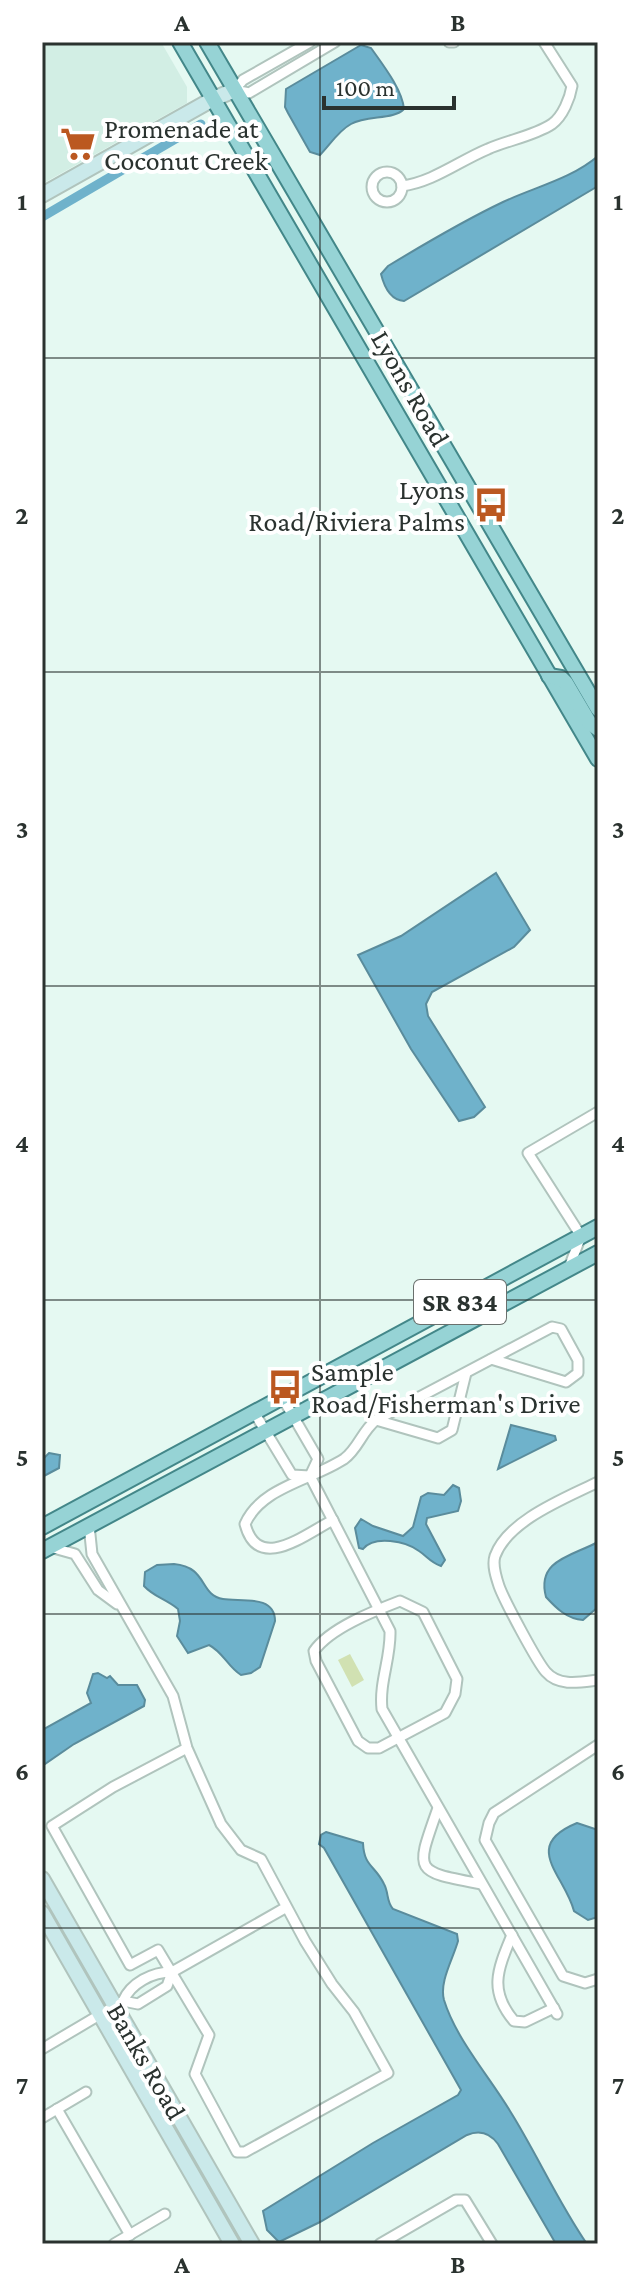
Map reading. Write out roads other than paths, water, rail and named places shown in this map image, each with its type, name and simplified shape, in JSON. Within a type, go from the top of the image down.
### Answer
[{"type":"main road","name":"Lyons Road","points":[[180,42],[598,759]]},
{"type":"main road","name":"Lyons Road","points":[[207,42],[598,709]]},
{"type":"main road","points":[[342,322],[364,309]]},
{"type":"main road","points":[[549,676],[566,683],[589,722],[598,729]]},
{"type":"main road","name":"SR 834","points":[[42,1527],[598,1227]]},
{"type":"main road","name":"SR 834","points":[[46,1549],[598,1253]]},
{"type":"street","points":[[42,195],[213,99],[235,90],[243,80],[310,42]]},
{"type":"street","points":[[235,90],[249,93],[335,42]]},
{"type":"street","points":[[402,186],[423,182],[477,153],[552,124],[570,96],[572,86],[544,42]]},
{"type":"street","points":[[568,1270],[581,1236],[528,1153],[598,1112]]},
{"type":"street","points":[[333,1520],[275,1549],[259,1548],[249,1538],[245,1524],[259,1503],[346,1457],[367,1427],[376,1420],[466,1373],[491,1359],[552,1327],[561,1329],[578,1360],[578,1373],[566,1382],[491,1359]]},
{"type":"street","points":[[376,1420],[438,1438],[452,1430],[466,1373]]},
{"type":"street","points":[[282,1397],[318,1459],[310,1476]]},
{"type":"street","points":[[254,1412],[292,1475],[310,1476]]},
{"type":"street","points":[[310,1476],[390,1631],[391,1649],[380,1693],[382,1709],[481,1884],[512,1935],[555,2011],[525,2022],[514,2021],[507,2013],[496,1985],[512,1935]]},
{"type":"street","points":[[598,1482],[524,1522],[503,1543],[495,1557],[494,1571],[500,1589],[546,1673],[562,1682],[598,1680]]},
{"type":"street","points":[[89,1525],[92,1554],[173,1696],[187,1748],[221,1824],[241,1850],[261,1859],[285,1908],[332,1984],[354,2012],[388,2073],[245,2152],[237,2152],[195,2074],[209,2035],[172,1972],[158,1950],[130,1965],[52,1826],[113,1787],[187,1748]]},
{"type":"street","points":[[46,1549],[75,1554],[98,1590],[122,1608]]},
{"type":"street","points":[[400,1601],[423,1612],[457,1679],[455,1694],[445,1713],[398,1739],[379,1748],[368,1748],[358,1741],[316,1661],[314,1651],[322,1640],[400,1601]]},
{"type":"street","points":[[598,1745],[494,1813],[485,1840],[563,1976],[585,1983],[598,1979]]},
{"type":"street","points":[[438,1808],[422,1853],[423,1864],[439,1876],[481,1884]]},
{"type":"street","name":"Banks Road","points":[[42,1879],[119,2003],[252,2244]]},
{"type":"street","points":[[42,2049],[119,2003],[128,1989],[159,1972],[172,1972],[285,1908]]},
{"type":"street","name":"Banks Road","points":[[42,1913],[232,2244]]},
{"type":"street","points":[[119,2003],[138,2004],[167,1986],[172,1972]]},
{"type":"street","points":[[42,2118],[86,2092]]},
{"type":"street","points":[[57,2109],[130,2235]]},
{"type":"street","points":[[380,2244],[456,2200],[465,2200],[492,2244]]},
{"type":"street","points":[[114,2244],[165,2214]]},
{"type":"water","points":[[361,45],[371,48],[386,69],[400,93],[404,109],[394,115],[351,124],[320,155],[310,152],[285,107],[286,89]]},
{"type":"water","points":[[598,156],[598,186],[404,301],[388,292],[381,274],[388,266],[474,217],[565,177]]},
{"type":"water","points":[[496,873],[530,930],[514,947],[432,992],[426,1004],[428,1016],[485,1107],[474,1117],[459,1121],[411,1049],[358,955],[401,936]]},
{"type":"water","points":[[511,1425],[555,1436],[556,1440],[498,1469]]},
{"type":"water","points":[[49,1453],[60,1455],[59,1468],[42,1477],[42,1460]]},
{"type":"water","points":[[453,1485],[459,1488],[461,1501],[458,1511],[427,1518],[426,1524],[445,1560],[441,1566],[413,1547],[398,1542],[375,1542],[359,1548],[355,1528],[361,1519],[403,1536],[413,1527],[421,1497],[428,1493],[444,1495]]},
{"type":"water","points":[[598,1542],[598,1607],[583,1620],[572,1618],[546,1597],[546,1575],[558,1561]]},
{"type":"water","points":[[174,1564],[193,1570],[215,1596],[255,1601],[269,1607],[275,1621],[260,1667],[241,1675],[209,1645],[188,1653],[177,1636],[180,1621],[178,1609],[144,1586],[145,1572],[157,1565]]},
{"type":"water","points":[[93,1674],[107,1678],[110,1676],[118,1685],[137,1685],[145,1700],[144,1706],[74,1744],[42,1766],[42,1730],[91,1703],[87,1693]]},
{"type":"water","points":[[577,1823],[598,1830],[598,1917],[588,1920],[574,1911],[549,1851],[552,1841],[560,1832]]},
{"type":"water","points":[[326,1832],[363,1843],[365,1857],[381,1878],[393,1909],[457,1934],[458,1941],[443,1986],[449,2015],[520,2127],[587,2244],[556,2244],[498,2144],[488,2135],[480,2133],[467,2135],[320,2222],[279,2242],[267,2230],[263,2211],[458,2095],[461,2090],[319,1844],[321,1835]]},
{"type":"waterway","points":[[42,217],[201,124]]},
{"type":"place","name":"Promenade at Coconut Creek","points":[[78,144]]},
{"type":"place","name":"Lyons Road/Riviera Palms","points":[[491,505]]},
{"type":"place","name":"Sample Road/Fisherman's Drive","points":[[285,1387]]}]
